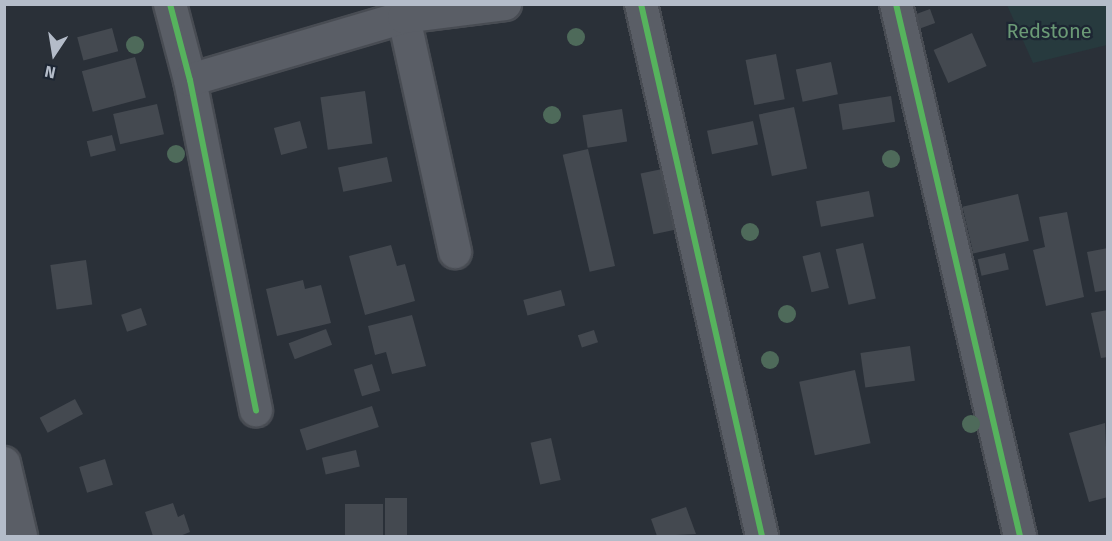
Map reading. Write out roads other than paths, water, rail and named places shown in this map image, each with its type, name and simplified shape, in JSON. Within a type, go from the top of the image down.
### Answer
[{"type":"street","points":[[170,4],[190,80],[256,410]]},
{"type":"street","points":[[190,80],[403,10],[505,4]]},
{"type":"street","points":[[641,4],[762,537]]},
{"type":"street","points":[[897,4],[1020,537]]},
{"type":"street","points":[[403,10],[455,252]]},
{"type":"street","points":[[4,463],[21,537]]},
{"type":"park label","name":"Redstone","points":[[1049,31]]}]
